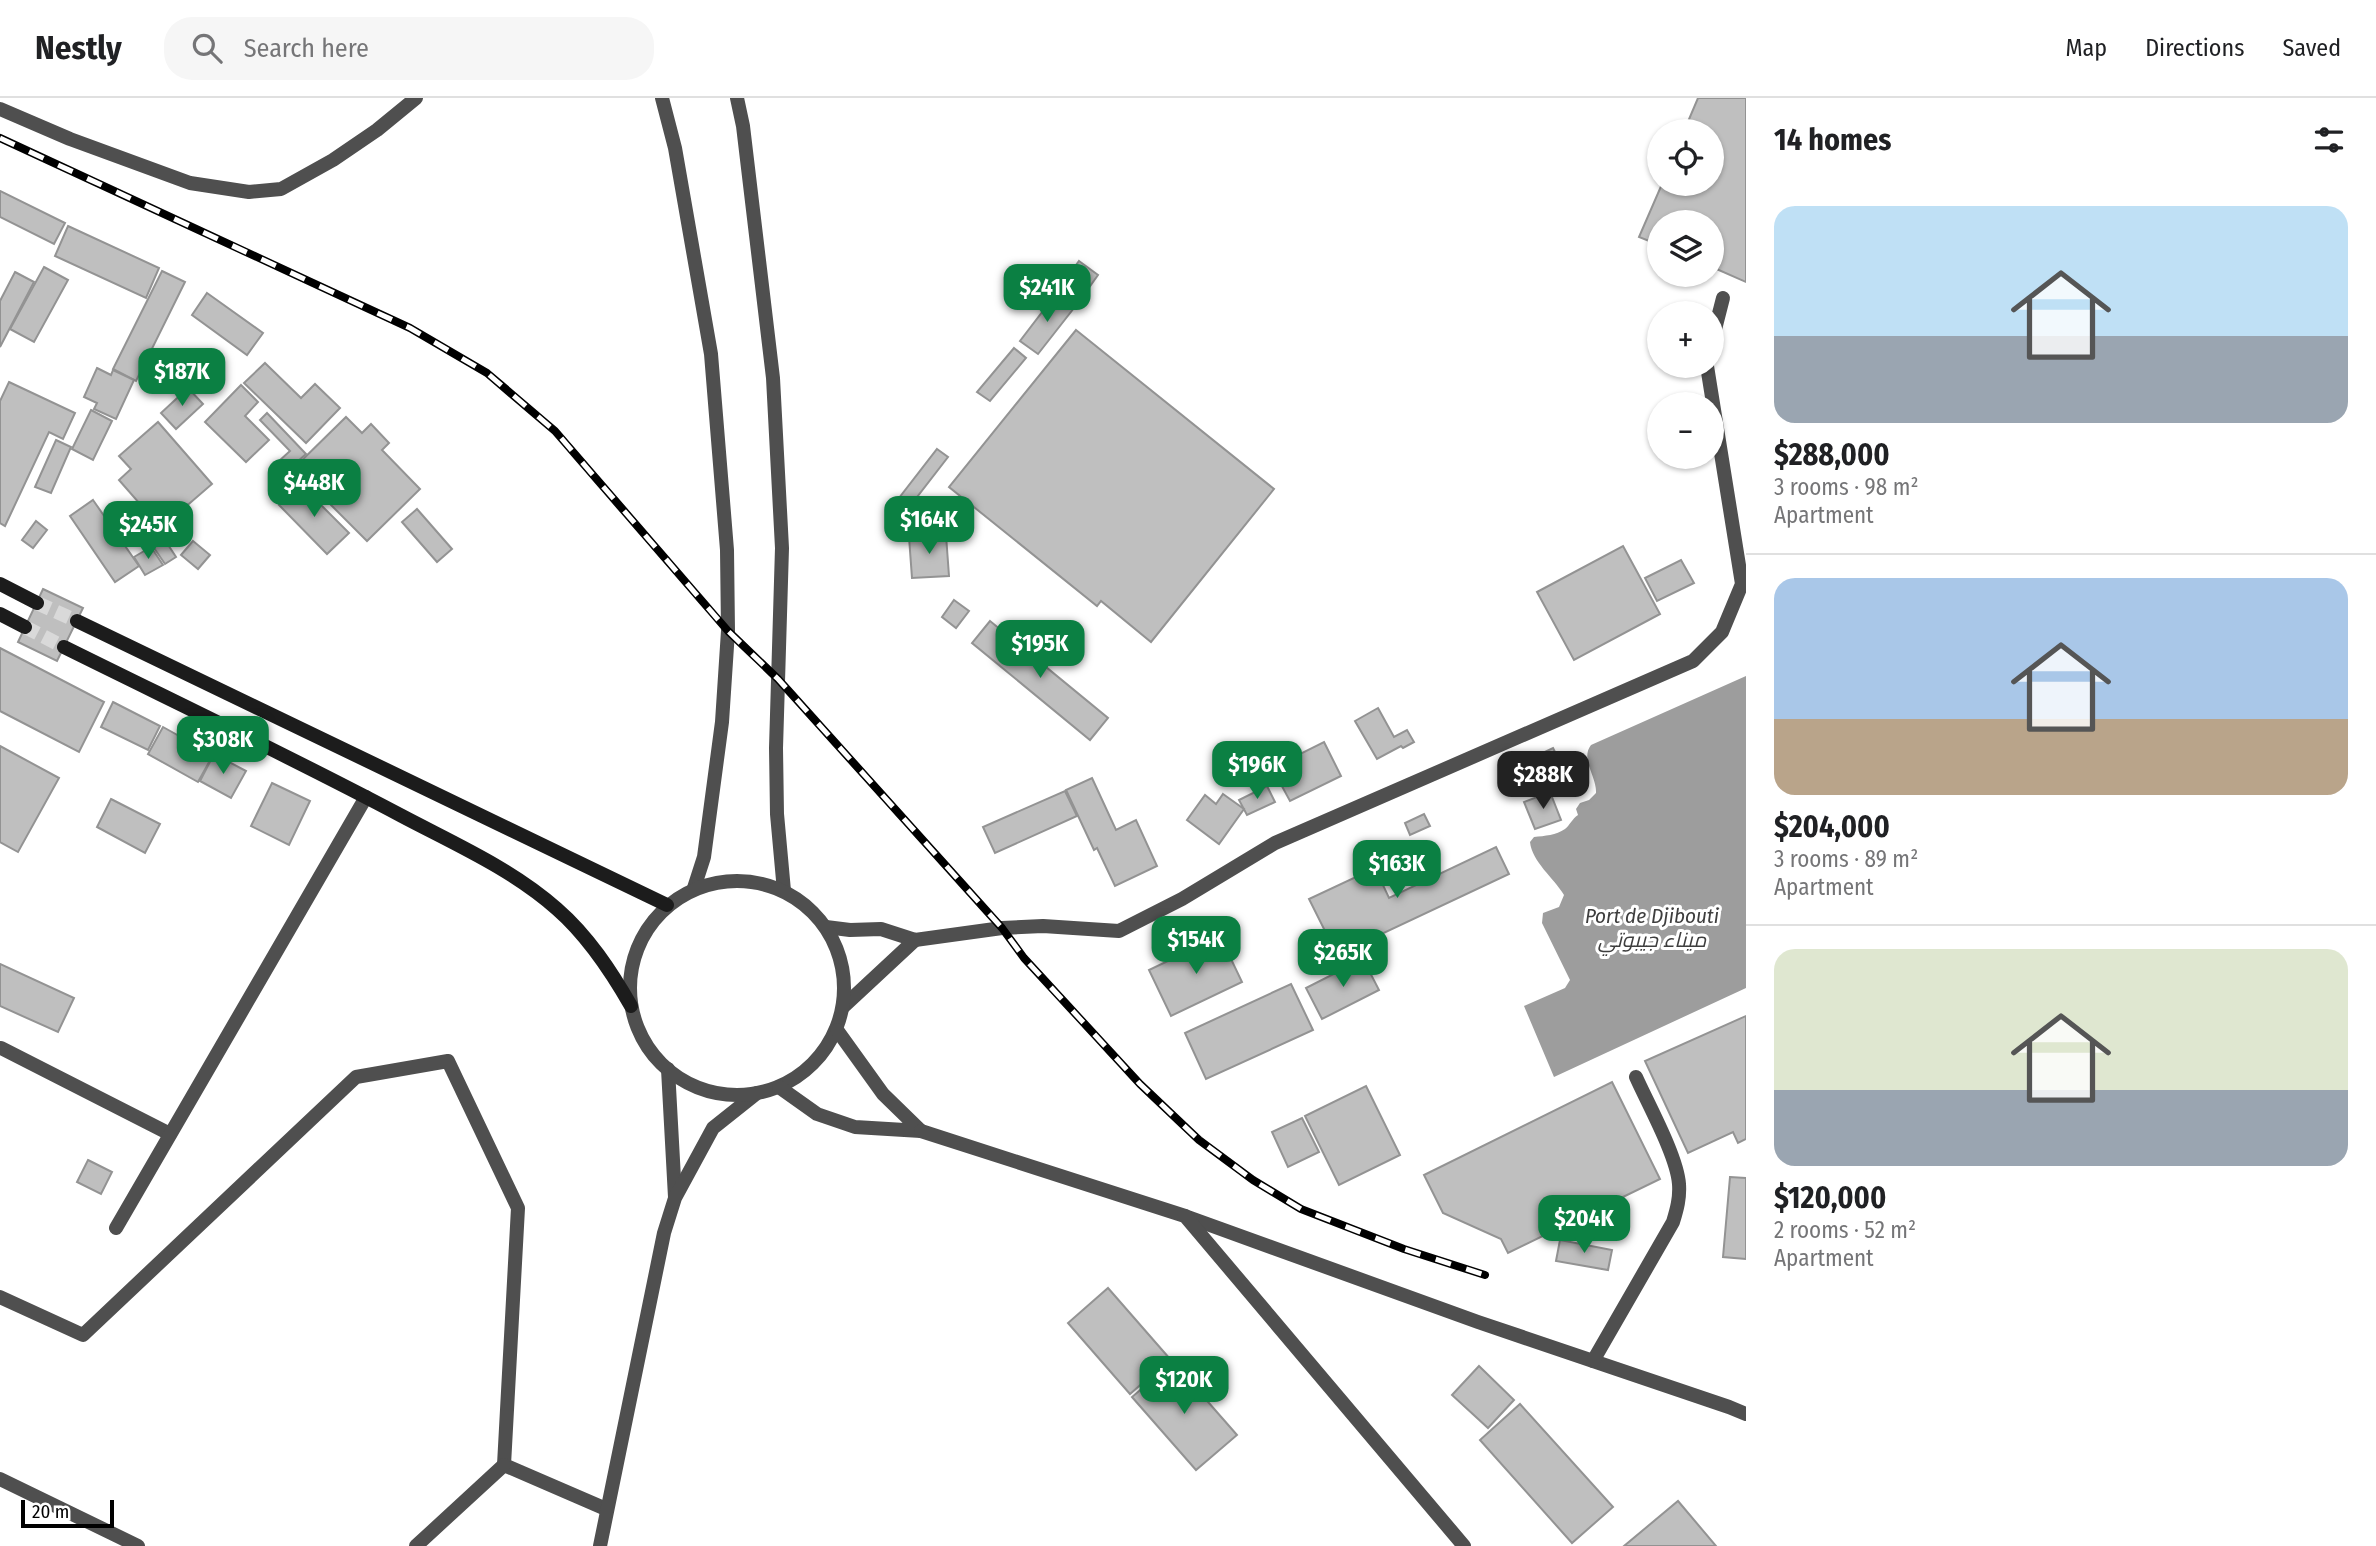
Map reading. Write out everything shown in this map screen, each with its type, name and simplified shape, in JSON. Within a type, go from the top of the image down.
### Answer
[{"type":"main road","points":[[0,584],[37,603]]},
{"type":"main road","points":[[0,614],[25,627]]},
{"type":"main road","points":[[77,621],[667,905]]},
{"type":"main road","points":[[64,647],[366,797],[527,885],[559,910],[586,939],[611,971],[631,1006]]},
{"type":"street","points":[[0,109],[70,139],[190,183],[249,192],[281,189],[333,160],[377,131],[416,98]]},
{"type":"street","points":[[662,98],[675,148],[712,354],[727,550],[728,631],[722,722],[704,857],[694,888]]},
{"type":"street","points":[[737,98],[743,126],[773,378],[782,548],[776,748],[777,814],[784,891]]},
{"type":"street","points":[[826,927],[850,930],[881,929],[915,940],[1002,928],[1043,926],[1119,931],[1182,900],[1275,843],[1693,661],[1722,632],[1742,584],[1709,378]]},
{"type":"street","points":[[116,1228],[366,797]]},
{"type":"street","points":[[724,880],[755,882],[784,891],[814,912],[839,951],[845,979],[844,1006],[837,1030],[827,1048],[813,1064],[798,1077],[779,1087],[757,1093],[733,1095],[709,1092],[687,1083],[650,1052],[638,1030],[631,1006],[629,978],[635,951],[648,926],[667,905],[694,888],[724,880]]},
{"type":"street","points":[[844,1006],[915,940]]},
{"type":"street","points":[[837,1030],[883,1094],[921,1131]]},
{"type":"street","points":[[1,1048],[170,1134]]},
{"type":"street","points":[[0,1297],[83,1335],[356,1077],[448,1061],[518,1208],[503,1465],[416,1546]]},
{"type":"street","points":[[668,1069],[676,1198]]},
{"type":"street","points":[[1593,1361],[1674,1222],[1679,1203],[1679,1182],[1674,1162],[1636,1077]]},
{"type":"street","points":[[779,1087],[817,1114],[855,1127],[921,1131],[1185,1216],[1478,1322],[1746,1414]]},
{"type":"street","points":[[600,1546],[664,1233],[676,1198],[713,1128],[757,1093]]},
{"type":"street","points":[[1185,1216],[1464,1546]]},
{"type":"street","points":[[503,1465],[606,1509]]},
{"type":"street","points":[[0,1479],[138,1546]]},
{"type":"water","name":"Port de Djibouti ميناء جيبوتي","points":[[1746,676],[1746,988],[1554,1077],[1524,1006],[1565,988],[1570,980],[1542,923],[1543,913],[1559,907],[1564,895],[1539,863],[1530,842],[1534,837],[1565,829],[1578,815],[1576,809],[1580,803],[1589,800],[1596,793],[1587,756],[1591,745]]},
{"type":"building","points":[[1698,98],[1746,98],[1746,282],[1724,272],[1724,210],[1651,210],[1657,196],[1724,196],[1724,119],[1689,119]]},
{"type":"building","points":[[0,191],[65,223],[54,244],[0,217]]},
{"type":"building","points":[[1647,219],[1647,240],[1639,237]]},
{"type":"building","points":[[68,226],[159,268],[146,298],[55,256]]},
{"type":"building","points":[[1079,261],[1098,275],[1078,303],[1059,289]]},
{"type":"building","points":[[44,267],[68,280],[34,342],[10,329]]},
{"type":"building","points":[[162,271],[185,282],[136,381],[113,369]]},
{"type":"building","points":[[15,272],[34,282],[0,347],[0,301]]},
{"type":"building","points":[[207,293],[263,333],[247,355],[192,315]]},
{"type":"building","points":[[1056,294],[1074,308],[1038,354],[1020,341]]},
{"type":"building","points":[[1076,330],[1274,489],[1151,642],[1101,601],[1097,606],[949,487]]},
{"type":"building","points":[[1014,348],[1026,358],[990,401],[977,392]]},
{"type":"building","points":[[265,363],[301,398],[315,384],[340,408],[306,443],[244,383]]},
{"type":"building","points":[[97,368],[111,375],[113,370],[134,380],[116,419],[94,409],[97,403],[84,397]]},
{"type":"building","points":[[9,382],[75,413],[63,439],[49,432],[5,526],[0,523],[0,401]]},
{"type":"building","points":[[241,385],[258,402],[245,416],[269,440],[246,462],[205,422]]},
{"type":"building","points":[[188,388],[203,404],[176,429],[161,413]]},
{"type":"building","points":[[91,410],[112,421],[93,460],[72,449]]},
{"type":"building","points":[[267,413],[306,454],[288,470],[279,461],[290,451],[260,420]]},
{"type":"building","points":[[346,417],[362,433],[371,424],[389,443],[382,450],[420,489],[367,541],[294,468]]},
{"type":"building","points":[[158,422],[212,484],[161,528],[119,480],[131,469],[119,456]]},
{"type":"building","points":[[56,440],[71,447],[51,493],[35,487]]},
{"type":"building","points":[[937,449],[948,457],[910,506],[899,498]]},
{"type":"building","points":[[300,484],[349,533],[327,554],[279,505]]},
{"type":"building","points":[[93,500],[139,566],[115,582],[70,516]]},
{"type":"building","points":[[417,509],[452,549],[437,562],[402,522]]},
{"type":"building","points":[[36,521],[47,530],[33,548],[22,540]]},
{"type":"building","points":[[161,534],[176,557],[165,564],[150,542]]},
{"type":"building","points":[[946,535],[949,576],[912,578],[909,537]]},
{"type":"building","points":[[193,541],[210,555],[198,569],[181,555]]},
{"type":"building","points":[[1623,546],[1660,614],[1574,660],[1537,592]]},
{"type":"building","points":[[151,547],[163,565],[145,575],[134,557]]},
{"type":"building","points":[[1681,560],[1694,583],[1657,601],[1645,578]]},
{"type":"building","points":[[43,589],[83,608],[57,661],[18,642]]},
{"type":"building","points":[[954,600],[969,611],[956,628],[942,617]]},
{"type":"building","points":[[990,621],[1108,718],[1090,740],[972,643]]},
{"type":"building","points":[[0,648],[104,702],[79,752],[0,711]]},
{"type":"building","points":[[113,702],[160,726],[148,750],[101,727]]},
{"type":"building","points":[[1378,708],[1394,737],[1407,730],[1414,742],[1377,759],[1355,721]]},
{"type":"building","points":[[163,727],[213,755],[198,782],[148,754]]},
{"type":"building","points":[[1324,742],[1341,776],[1290,801],[1272,768]]},
{"type":"building","points":[[0,746],[59,778],[18,852],[0,842]]},
{"type":"building","points":[[1553,748],[1558,758],[1537,768],[1532,758]]},
{"type":"building","points":[[214,754],[246,771],[231,798],[200,781]]},
{"type":"building","points":[[1529,759],[1540,785],[1522,793],[1511,767]]},
{"type":"building","points":[[1092,778],[1116,830],[1136,820],[1157,866],[1115,886],[1097,848],[1094,850],[1066,790]]},
{"type":"building","points":[[272,783],[310,801],[289,845],[251,826]]},
{"type":"building","points":[[1267,786],[1275,802],[1247,815],[1239,800]]},
{"type":"building","points":[[1065,791],[1077,816],[995,853],[983,827]]},
{"type":"building","points":[[1550,792],[1561,820],[1535,829],[1524,802]]},
{"type":"building","points":[[1223,794],[1244,809],[1219,844],[1187,820],[1205,795],[1216,804]]},
{"type":"building","points":[[111,799],[160,824],[145,853],[97,827]]},
{"type":"building","points":[[1424,814],[1430,826],[1410,835],[1405,823]]},
{"type":"building","points":[[1496,847],[1509,874],[1337,955],[1309,899],[1375,868],[1389,898]]},
{"type":"building","points":[[1220,936],[1242,982],[1171,1016],[1149,970]]},
{"type":"building","points":[[1363,959],[1379,990],[1322,1019],[1306,988]]},
{"type":"building","points":[[0,964],[74,998],[58,1032],[0,1006]]},
{"type":"building","points":[[1291,984],[1313,1030],[1206,1079],[1185,1033]]},
{"type":"building","points":[[1746,1016],[1746,1139],[1738,1143],[1733,1132],[1688,1153],[1645,1061]]},
{"type":"building","points":[[1612,1082],[1660,1179],[1508,1253],[1501,1239],[1443,1213],[1424,1175]]},
{"type":"building","points":[[1366,1086],[1400,1155],[1339,1185],[1305,1116]]},
{"type":"building","points":[[1302,1118],[1319,1152],[1288,1167],[1272,1132]]},
{"type":"building","points":[[88,1160],[112,1172],[101,1194],[77,1182]]},
{"type":"building","points":[[1730,1177],[1746,1178],[1746,1259],[1723,1257]]},
{"type":"building","points":[[1560,1240],[1612,1250],[1608,1270],[1556,1261]]},
{"type":"building","points":[[1108,1288],[1170,1359],[1130,1394],[1068,1323]]},
{"type":"building","points":[[1173,1362],[1237,1435],[1196,1470],[1132,1397]]},
{"type":"building","points":[[1479,1366],[1514,1400],[1488,1428],[1452,1395]]},
{"type":"building","points":[[1520,1404],[1613,1507],[1572,1543],[1480,1440]]},
{"type":"building","points":[[1678,1501],[1716,1546],[1624,1546]]},
{"type":"tunnel","points":[[37,603],[77,621]]},
{"type":"tunnel","points":[[25,627],[64,647]]},
{"type":"railway","points":[[0,138],[410,328],[487,373],[555,431],[728,631],[778,679],[1002,928],[1024,958],[1140,1084],[1199,1140],[1253,1180],[1301,1209],[1404,1249],[1485,1275]]}]
